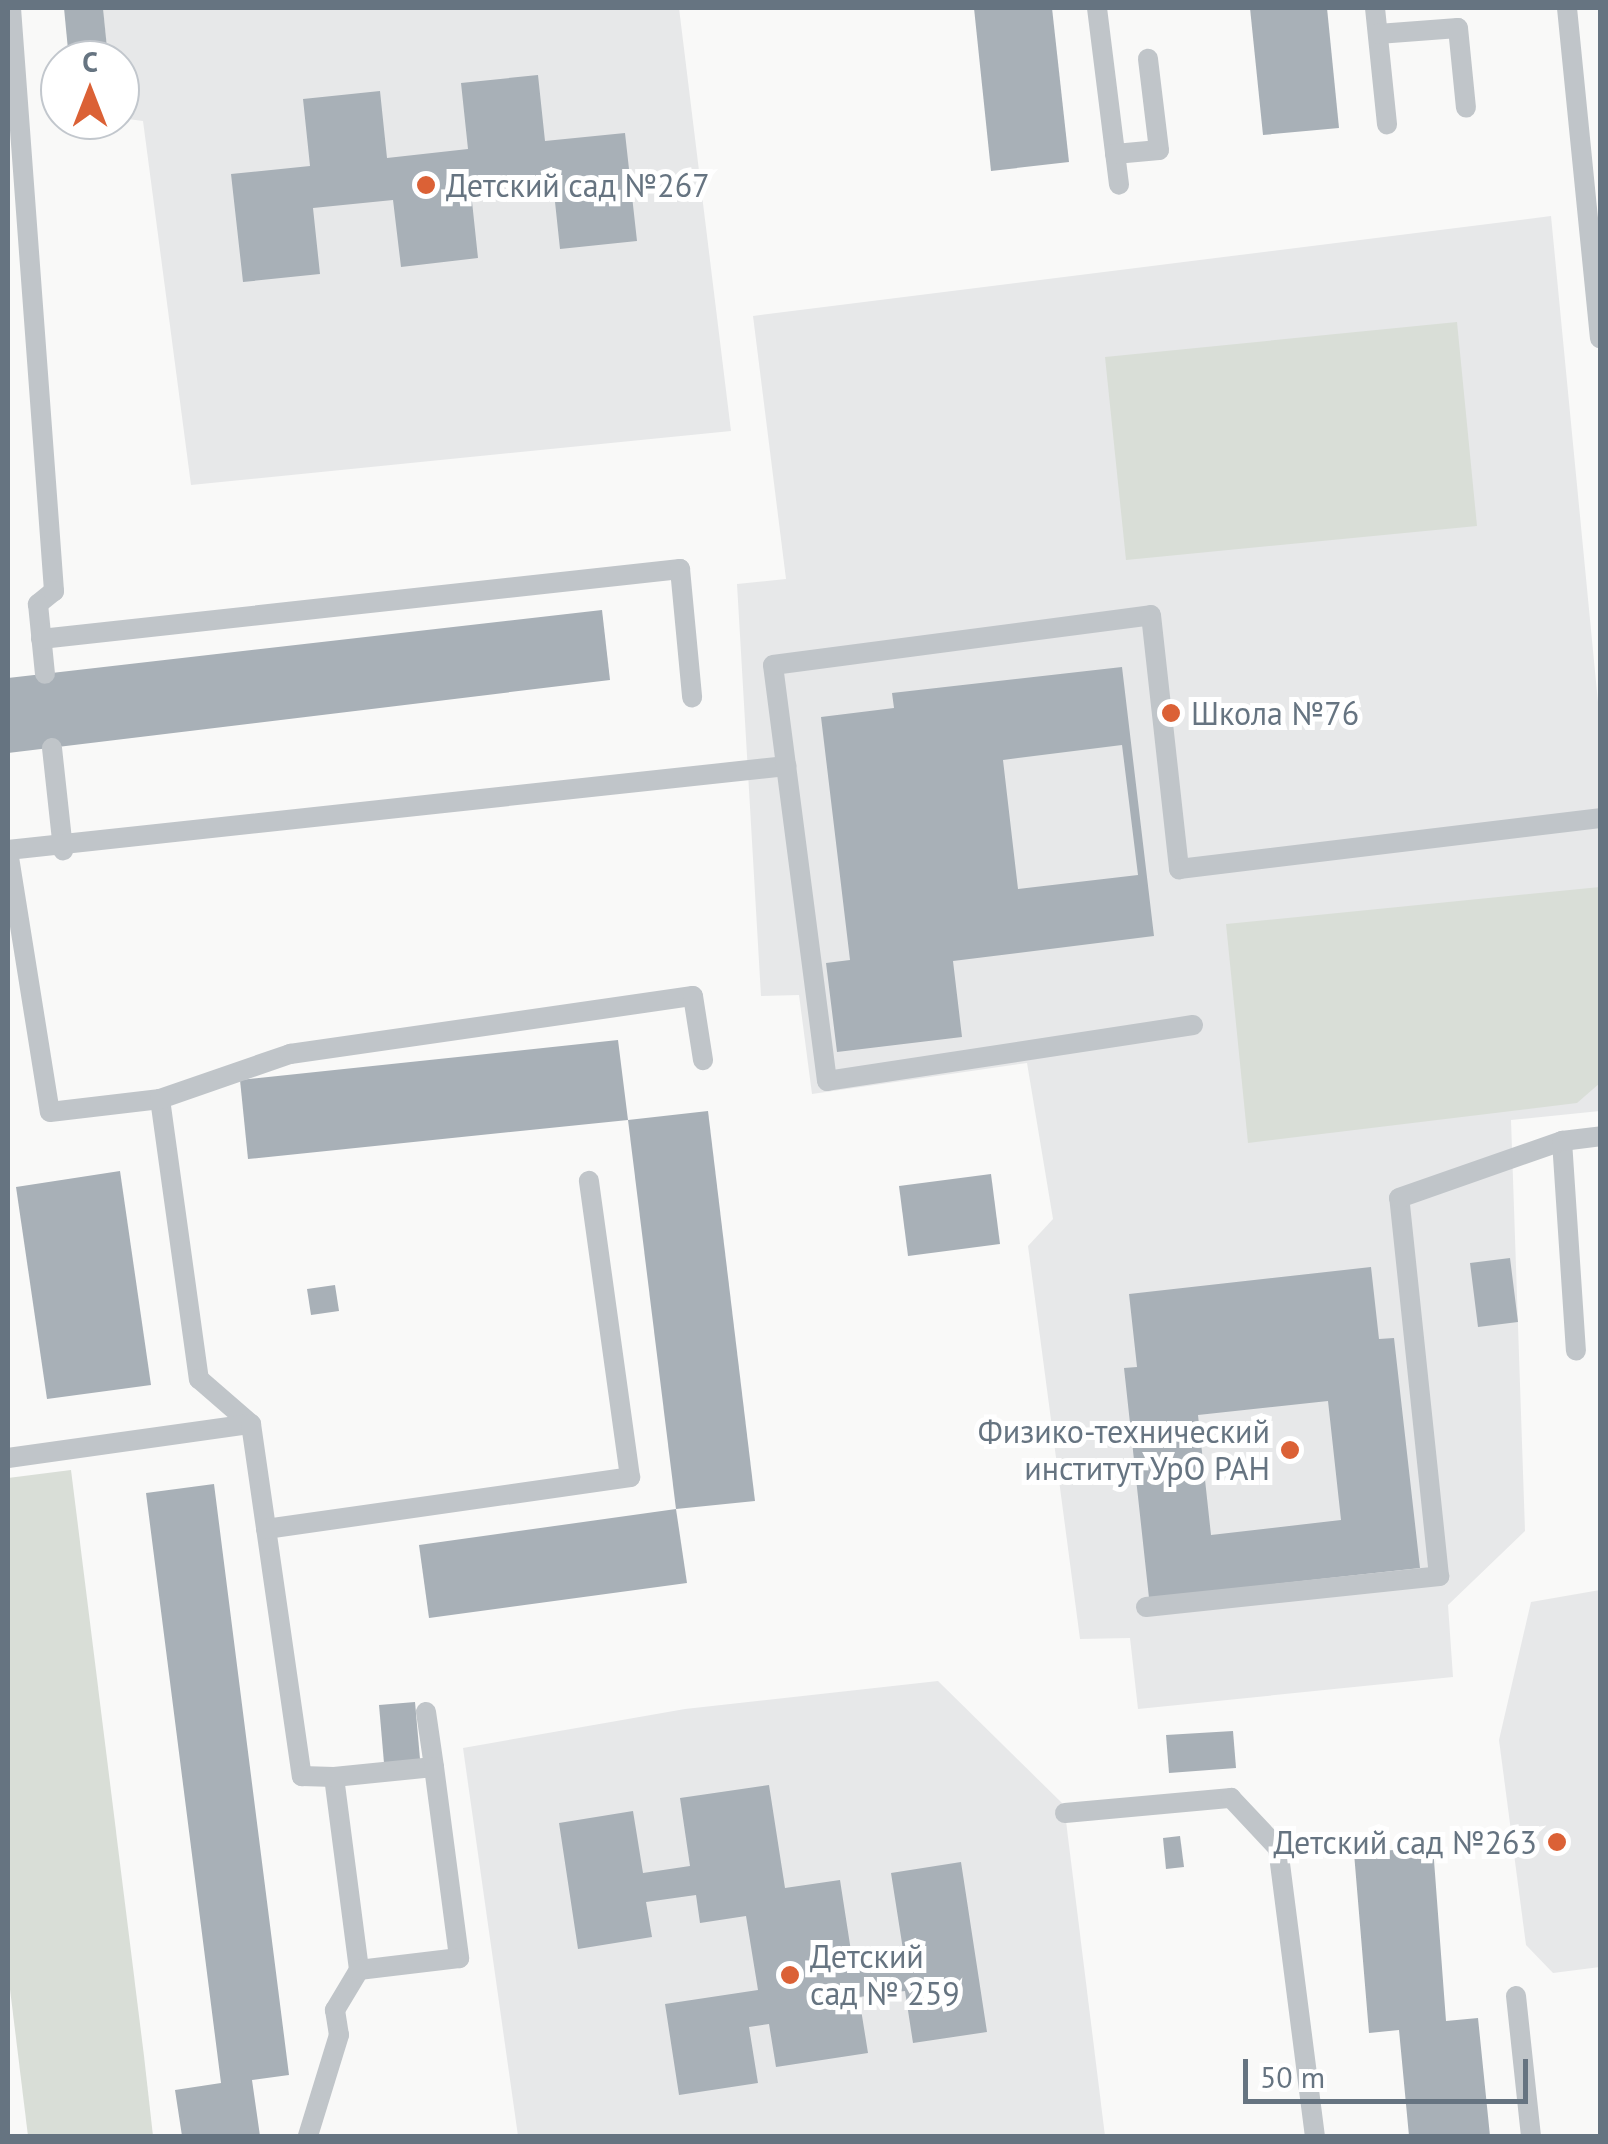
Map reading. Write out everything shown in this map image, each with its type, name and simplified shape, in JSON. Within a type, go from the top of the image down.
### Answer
[{"type":"lane","points":[[10,8],[54,592],[38,604],[45,674]]},
{"type":"lane","points":[[1097,8],[1119,185]]},
{"type":"lane","points":[[1375,8],[1387,124]]},
{"type":"lane","points":[[1567,8],[1596,251],[1600,338]]},
{"type":"lane","points":[[1378,34],[1458,28],[1466,108]]},
{"type":"lane","points":[[1115,154],[1158,150],[1148,60]]},
{"type":"lane","points":[[42,639],[680,568],[692,696]]},
{"type":"lane","points":[[1193,1024],[826,1081],[773,666],[1151,615],[1179,869],[1600,818]]},
{"type":"lane","points":[[52,748],[62,850]]},
{"type":"lane","points":[[703,1060],[694,996],[290,1054],[160,1099],[50,1112],[8,851],[62,850],[786,766]]},
{"type":"lane","points":[[160,1099],[199,1379],[251,1424],[302,1776],[434,1768]]},
{"type":"lane","points":[[1146,1607],[1439,1576],[1398,1198],[1562,1141],[1600,1136]]},
{"type":"lane","points":[[1562,1141],[1576,1351]]},
{"type":"lane","points":[[266,1529],[630,1478],[590,1181]]},
{"type":"lane","points":[[8,1458],[251,1424]]},
{"type":"lane","points":[[360,1970],[459,1958],[426,1712]]},
{"type":"lane","points":[[308,2136],[339,2035],[335,2010],[360,1970],[334,1777]]},
{"type":"lane","points":[[1065,1813],[1231,1798],[1278,1848],[1314,2136]]},
{"type":"lane","points":[[1516,1996],[1531,2136]]},
{"type":"shaded area","name":"Детский сад №267","points":[[103,8],[679,8],[731,431],[191,485],[140,121],[140,40],[106,40]]},
{"type":"shaded area","name":"Школа №76","points":[[1551,216],[1600,723],[1600,1111],[1511,1120],[1525,1531],[1448,1605],[1453,1677],[1138,1709],[1130,1638],[1080,1639],[1028,1246],[1053,1219],[1027,1063],[812,1094],[799,995],[761,996],[737,584],[786,579],[753,316]]},
{"type":"shaded area","points":[[1457,322],[1477,526],[1126,560],[1105,357]]},
{"type":"shaded area","points":[[1600,887],[1600,1083],[1577,1103],[1248,1143],[1226,924]]},
{"type":"shaded area","points":[[71,1470],[153,2136],[28,2136],[8,1973],[8,1478]]},
{"type":"shaded area","name":"Детский сад №263","points":[[1600,1590],[1600,1967],[1553,1973],[1526,1945],[1499,1740],[1531,1602]]},
{"type":"shaded area","name":"Детский сад № 259","points":[[938,1681],[1064,1805],[1105,2136],[518,2136],[463,1748],[685,1709]]},
{"type":"building","points":[[64,8],[103,8],[106,40],[67,40]]},
{"type":"building","points":[[974,8],[1052,8],[1069,162],[991,171]]},
{"type":"building","points":[[1250,8],[1327,8],[1339,128],[1263,135]]},
{"type":"building","points":[[538,75],[545,141],[625,133],[637,241],[560,249],[553,183],[471,192],[478,258],[401,267],[393,200],[313,208],[320,274],[243,282],[231,174],[310,166],[303,99],[380,91],[387,158],[468,149],[461,83]]},
{"type":"building","points":[[602,610],[610,680],[8,753],[8,678]]},
{"type":"building","points":[[1122,667],[1154,936],[953,961],[962,1037],[837,1052],[826,963],[850,960],[821,717],[894,708],[892,693]],"holes":[[[1122,745],[1138,875],[1018,889],[1003,760]]]},
{"type":"building","points":[[618,1040],[628,1120],[248,1159],[240,1080]]},
{"type":"building","points":[[708,1111],[755,1501],[676,1509],[628,1120]]},
{"type":"building","points":[[120,1171],[151,1385],[47,1399],[16,1187]]},
{"type":"building","points":[[991,1174],[1000,1244],[908,1256],[899,1186]]},
{"type":"building","points":[[1510,1258],[1518,1322],[1478,1327],[1470,1263]]},
{"type":"building","points":[[1371,1267],[1379,1339],[1394,1338],[1420,1568],[1149,1598],[1124,1368],[1137,1367],[1129,1294]],"holes":[[[1328,1401],[1341,1520],[1211,1535],[1198,1415]]]},
{"type":"building","points":[[335,1285],[339,1311],[311,1315],[307,1289]]},
{"type":"building","points":[[214,1484],[289,2075],[252,2080],[260,2136],[182,2136],[175,2090],[221,2083],[146,1493]]},
{"type":"building","points":[[676,1509],[687,1583],[429,1618],[419,1545]]},
{"type":"building","points":[[415,1702],[420,1759],[384,1763],[379,1705]]},
{"type":"building","points":[[1233,1731],[1236,1768],[1169,1773],[1166,1735]]},
{"type":"building","points":[[769,1785],[785,1888],[840,1880],[853,1964],[904,1956],[891,1873],[961,1862],[987,2032],[913,2043],[905,1991],[859,1997],[868,2053],[776,2067],[769,2024],[749,2027],[758,2083],[679,2095],[665,2004],[758,1990],[746,1916],[700,1923],[696,1895],[646,1902],[652,1937],[578,1949],[559,1823],[633,1811],[643,1873],[690,1866],[680,1798]]},
{"type":"building","points":[[1180,1836],[1184,1867],[1166,1869],[1163,1838]]},
{"type":"building","points":[[1433,1847],[1446,2021],[1478,2018],[1490,2136],[1409,2136],[1399,2030],[1369,2033],[1354,1853]]},
{"type":"place","name":"Детский сад №267","points":[[426,185]]},
{"type":"place","name":"Школа №76","points":[[1171,713]]},
{"type":"place","name":"Физико-технический институт УрО РАН","points":[[1290,1450]]},
{"type":"place","name":"Детский сад №263","points":[[1557,1842]]},
{"type":"place","name":"Детский сад № 259","points":[[790,1975]]}]
